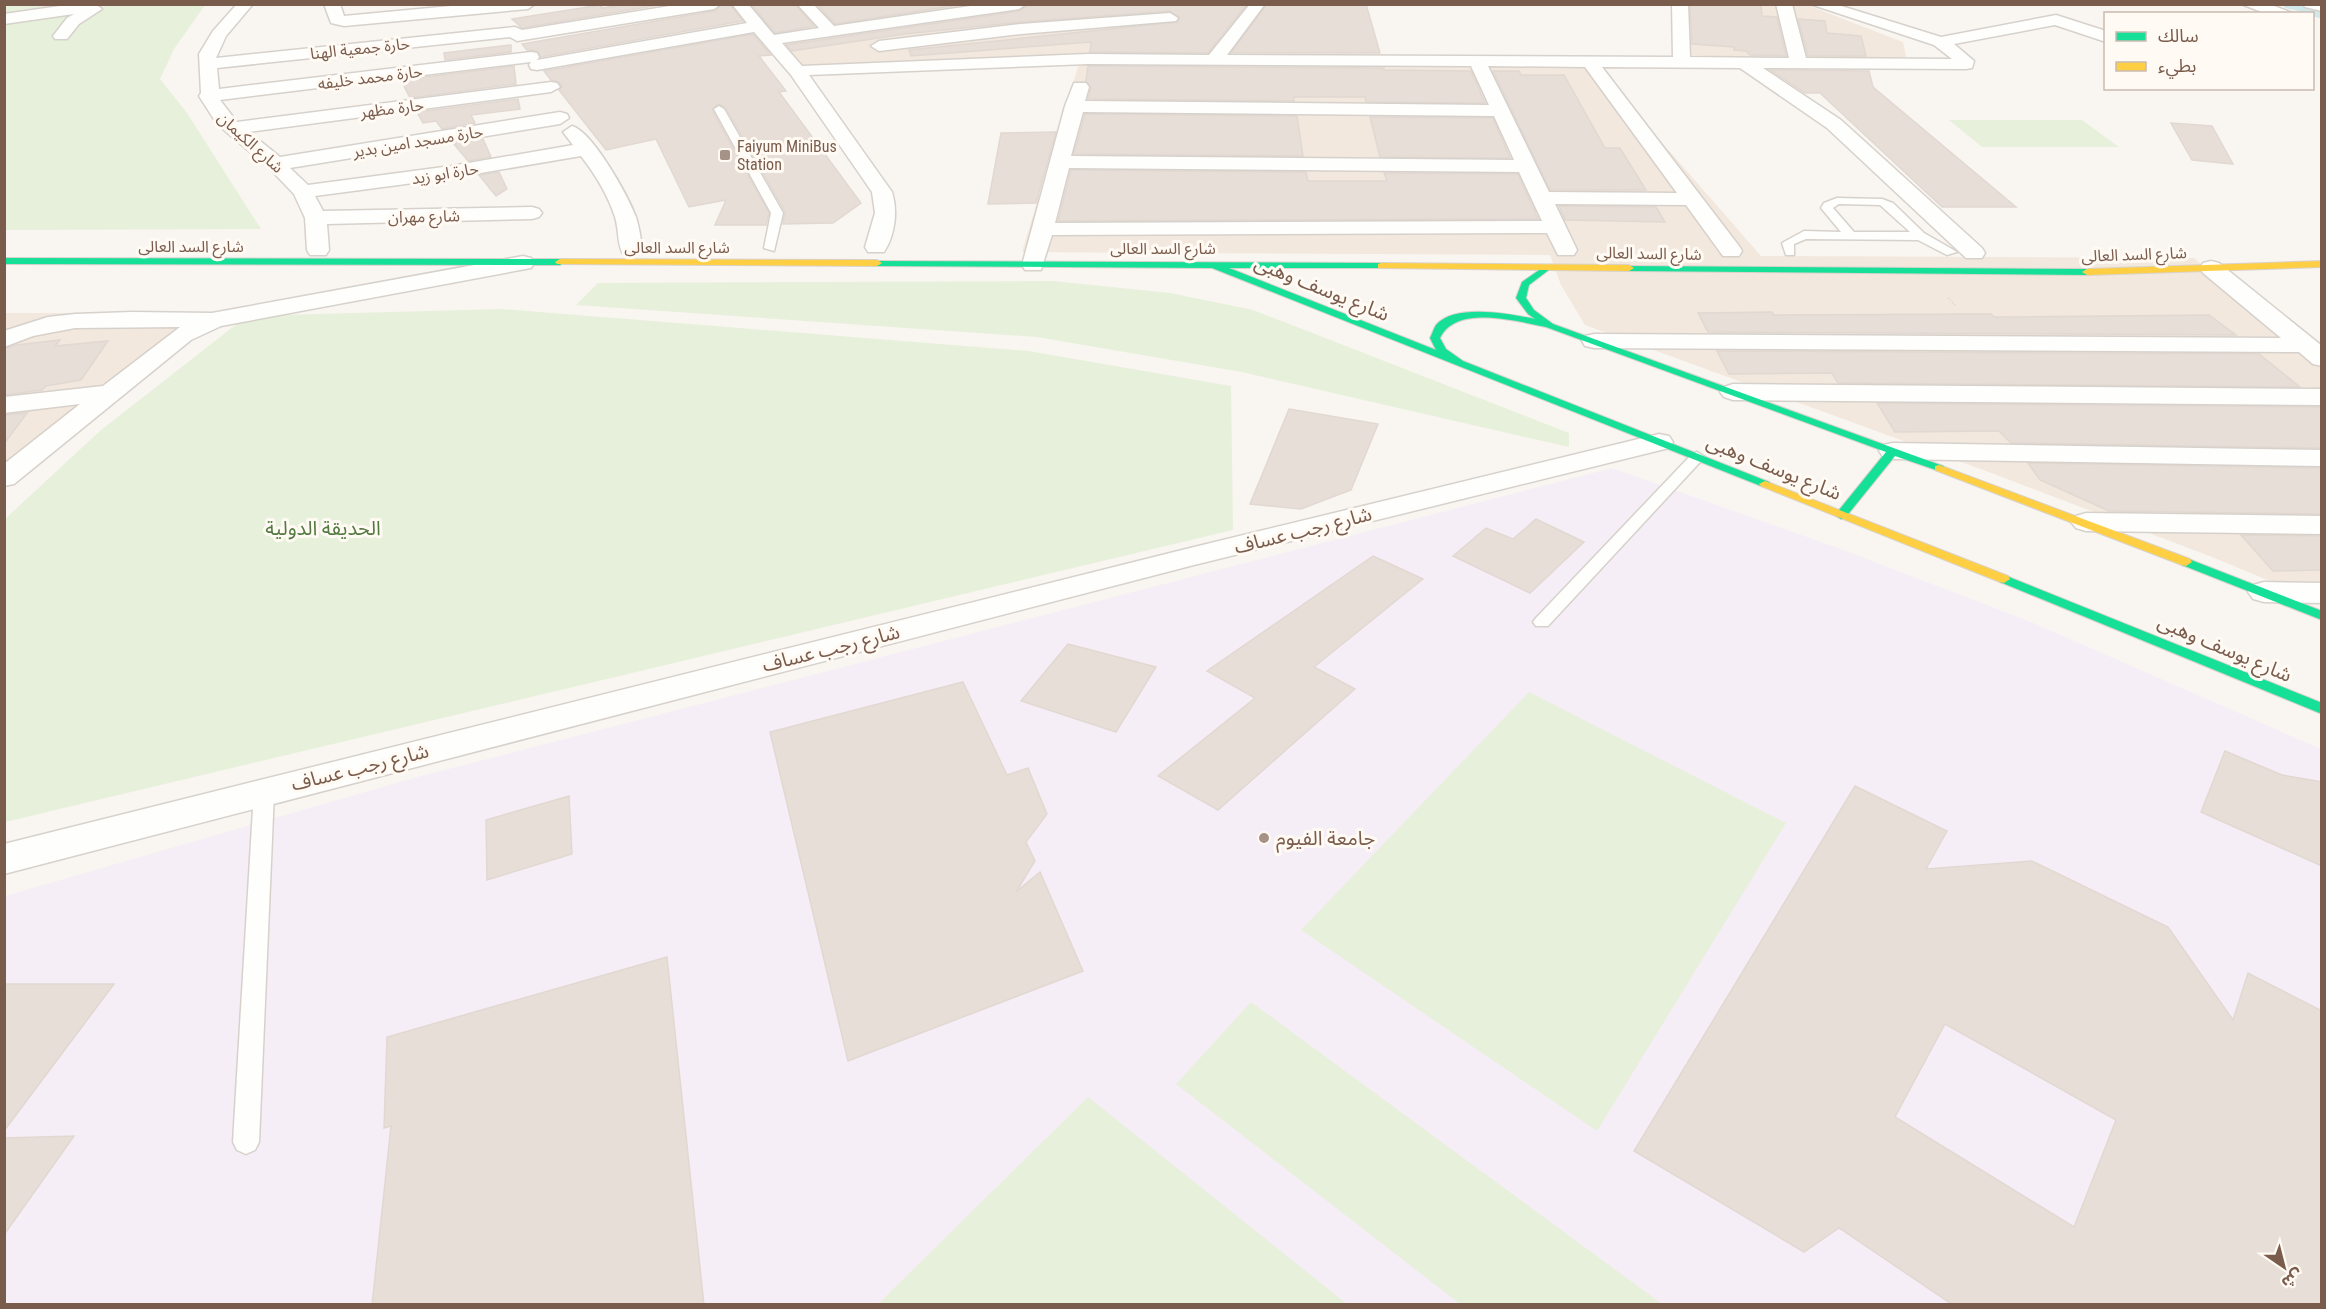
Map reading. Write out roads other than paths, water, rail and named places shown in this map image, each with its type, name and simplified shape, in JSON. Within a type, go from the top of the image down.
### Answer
[{"type":"main road","points":[[944,265],[950,247]]},
{"type":"main road","name":"شارع السد العالى","points":[[4,261],[944,265],[1038,247],[1211,264],[1545,269],[2094,272],[2322,264]]},
{"type":"main road","name":"شارع السد العالى","points":[[4,249],[735,248]]},
{"type":"main road","name":"شارع السد العالى","points":[[1708,251],[1737,251]]},
{"type":"main road","points":[[1916,252],[1979,253]]},
{"type":"main road","name":"شارع يوسف وهبى","points":[[1211,264],[2055,598],[2322,709]]},
{"type":"main road","points":[[1545,269],[1528,277],[1520,288],[1521,301],[1531,314],[1550,326]]},
{"type":"main road","points":[[1464,366],[1441,350],[1436,342],[1436,334],[1440,327],[1448,321],[1474,315],[1489,315],[1550,326],[2086,522],[2322,616]]},
{"type":"main road","points":[[1841,514],[1893,451]]},
{"type":"street","name":"شارع الكيمان","points":[[246,4],[212,44],[206,64],[208,96],[216,112],[276,164],[303,192],[316,218],[318,250]]},
{"type":"street","points":[[332,4],[337,20],[344,21],[528,4]]},
{"type":"street","name":"حارة جمعية الهنا","points":[[206,64],[516,34],[714,4]]},
{"type":"street","points":[[739,4],[791,65],[882,192],[886,202],[885,218],[875,247]]},
{"type":"street","points":[[804,4],[830,31]]},
{"type":"street","points":[[1111,4],[1133,20]]},
{"type":"street","points":[[1214,60],[1258,4]]},
{"type":"street","points":[[1680,4],[1682,63]]},
{"type":"street","points":[[1784,4],[1799,65]]},
{"type":"street","points":[[791,65],[1088,59],[1747,65],[1966,64],[1966,61],[1940,42],[1817,4]]},
{"type":"street","points":[[2248,4],[2280,12]]},
{"type":"street","points":[[2310,4],[2322,7]]},
{"type":"street","name":"حارة محمد خليفه","points":[[208,96],[766,33],[830,31],[884,24],[941,10],[1009,5]]},
{"type":"street","points":[[501,7],[551,87],[560,118],[586,149],[623,208],[629,228],[631,249]]},
{"type":"street","points":[[4,19],[82,8],[94,9],[73,21],[61,36]]},
{"type":"street","points":[[871,11],[884,24]]},
{"type":"street","points":[[864,48],[1021,29],[1133,20],[1172,11]]},
{"type":"street","points":[[1145,59],[1172,11]]},
{"type":"street","points":[[1940,42],[2055,20],[2104,36]]},
{"type":"street","points":[[791,65],[831,53]]},
{"type":"street","points":[[1088,59],[1038,247],[1556,227]]},
{"type":"street","points":[[1477,62],[1566,250]]},
{"type":"street","points":[[1591,63],[1692,199],[1737,251]]},
{"type":"street","points":[[1747,65],[1842,131],[1979,253]]},
{"type":"street","name":"حارة مظهر","points":[[233,128],[551,87]]},
{"type":"street","points":[[1074,106],[1500,111]]},
{"type":"street","name":"حارة مسجد امين بدير","points":[[276,164],[560,118]]},
{"type":"street","name":"حارة ابو زيد","points":[[303,192],[451,172],[586,149]]},
{"type":"street","points":[[1060,162],[1526,166]]},
{"type":"street","points":[[1542,198],[1692,199]]},
{"type":"street","name":"شارع مهران","points":[[316,218],[532,213]]},
{"type":"street","points":[[4,340],[24,330],[54,322],[214,320],[523,263]]},
{"type":"street","points":[[2211,268],[2312,352]]},
{"type":"street","points":[[4,478],[182,335],[214,320]]},
{"type":"street","points":[[1594,341],[1946,343],[2312,352]]},
{"type":"street","points":[[1946,343],[1985,394]]},
{"type":"street","points":[[1733,392],[2322,397]]},
{"type":"street","points":[[4,405],[107,393]]},
{"type":"street","name":"شارع رجب عساف","points":[[4,859],[1659,442]]},
{"type":"street","points":[[1893,451],[2322,458]]},
{"type":"street","points":[[2086,522],[2322,525]]},
{"type":"street","points":[[2264,592],[2322,593]]},
{"type":"lane","points":[[719,109],[777,213],[770,248]]},
{"type":"lane","points":[[1850,235],[1827,208],[1828,205],[1845,201],[1882,202],[1889,205],[1920,236],[1951,252]]},
{"type":"lane","points":[[1790,252],[1788,243],[1799,236],[1920,236]]},
{"type":"lane","points":[[1542,622],[1697,457]]},
{"type":"lane","points":[[246,1142],[264,792]]},
{"type":"waterway","points":[[2292,4],[2322,13]]},
{"type":"place","name":"Faiyum MiniBus Station","points":[[725,155]]},
{"type":"place","name":"جامعة الفيوم","points":[[1264,838]]},
{"type":"park label","name":"الحديقة الدولية","points":[[323,528]]}]
